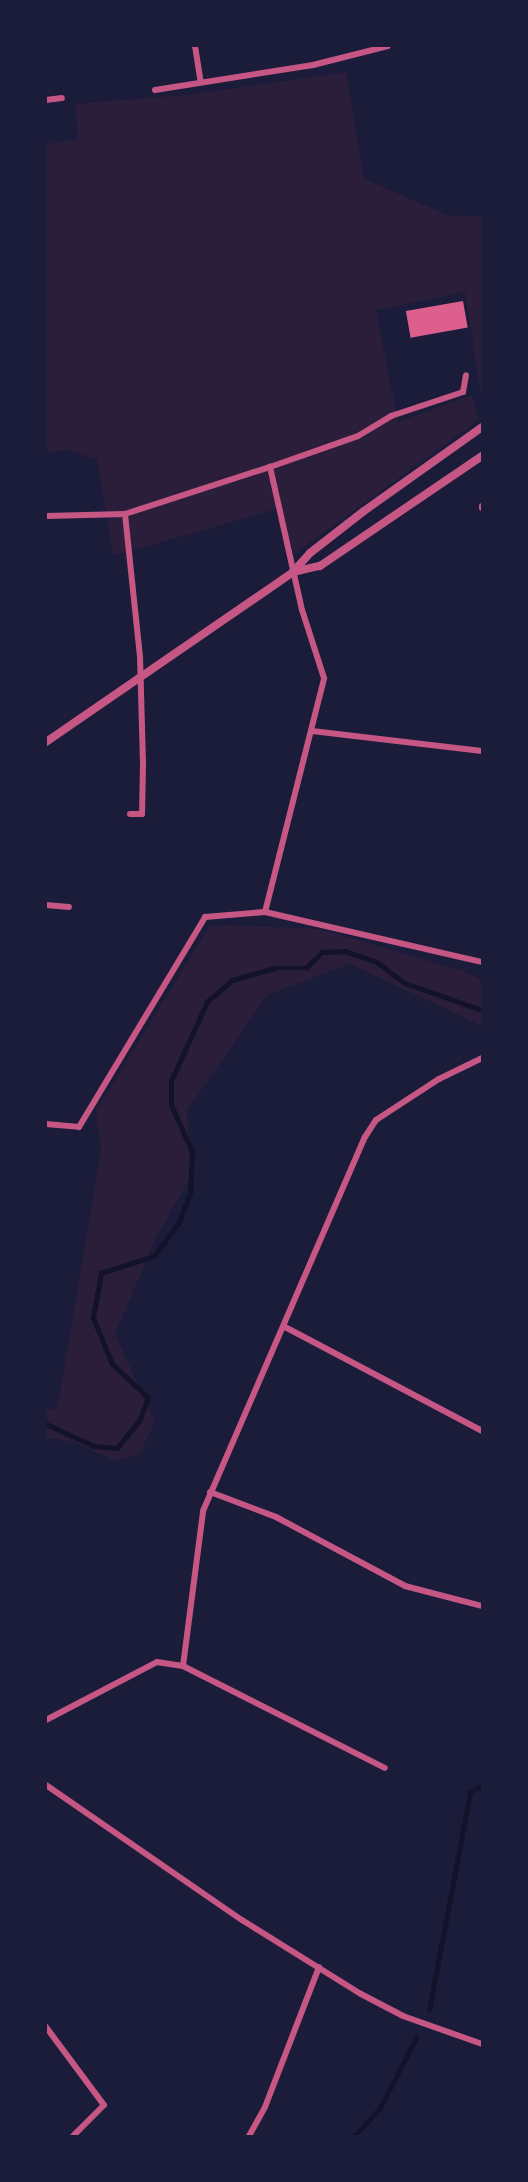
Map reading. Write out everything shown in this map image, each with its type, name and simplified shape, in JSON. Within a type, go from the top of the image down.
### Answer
[{"type":"street","points":[[195,46],[201,82]]},
{"type":"street","points":[[155,90],[313,65],[388,46]]},
{"type":"street","points":[[46,100],[62,98]]},
{"type":"street","points":[[46,516],[125,514],[270,467],[358,436],[391,416],[463,392],[466,374]]},
{"type":"street","points":[[46,742],[141,680],[293,572],[318,547],[482,427]]},
{"type":"street","points":[[293,572],[320,566],[482,456]]},
{"type":"street","points":[[265,912],[324,678],[293,572],[270,467]]},
{"type":"street","points":[[125,514],[141,680],[142,814],[130,814]]},
{"type":"street","points":[[312,731],[482,751]]},
{"type":"street","points":[[46,905],[69,907]]},
{"type":"street","points":[[46,1124],[79,1126],[205,917],[265,912],[482,961]]},
{"type":"street","points":[[183,1665],[192,1570],[210,1492],[370,1129],[439,1079],[482,1058]]},
{"type":"street","points":[[285,1327],[482,1430]]},
{"type":"street","points":[[210,1492],[276,1517],[405,1586],[482,1606]]},
{"type":"street","points":[[46,1720],[157,1662],[183,1665],[385,1768]]},
{"type":"street","points":[[46,1785],[319,1967],[404,2015],[482,2045]]},
{"type":"street","points":[[249,2137],[265,2107],[319,1967]]},
{"type":"street","points":[[46,2026],[104,2105],[73,2137]]},
{"type":"shaded area","points":[[346,72],[364,179],[450,216],[482,216],[482,400],[465,292],[376,310],[398,422],[472,395],[479,420],[294,554],[280,508],[113,556],[97,460],[68,450],[46,452],[46,144],[78,139],[75,104],[195,94]]},
{"type":"shaded area","points":[[222,925],[320,929],[460,970],[482,980],[482,1026],[350,964],[267,995],[187,1111],[191,1176],[157,1236],[115,1334],[155,1421],[140,1454],[113,1460],[75,1442],[46,1438],[46,1410],[57,1409],[101,1151],[96,1111],[209,927]]},
{"type":"building","points":[[463,301],[468,328],[411,338],[406,311]]},
{"type":"waterway","points":[[46,1424],[94,1446],[117,1448],[139,1421],[148,1398],[112,1364],[93,1318],[101,1273],[154,1256],[179,1222],[190,1194],[192,1152],[171,1105],[171,1081],[207,1002],[232,980],[275,968],[306,968],[322,952],[345,951],[377,962],[405,983],[482,1010]]},
{"type":"waterway","points":[[429,2010],[470,1792],[482,1785]]},
{"type":"waterway","points":[[354,2136],[380,2108],[416,2038]]}]
